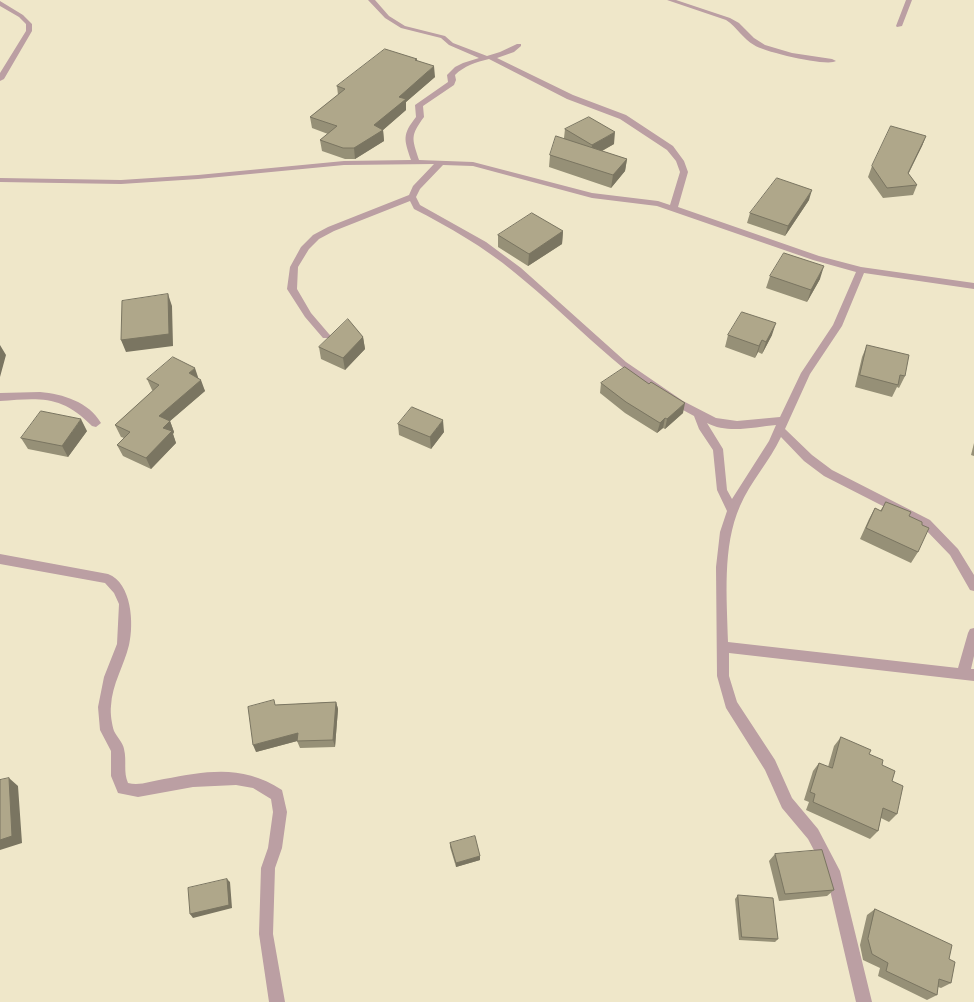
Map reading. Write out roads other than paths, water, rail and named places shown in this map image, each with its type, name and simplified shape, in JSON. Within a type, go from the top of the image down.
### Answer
[{"type":"street","points":[[371,0],[386,17],[403,27],[443,37],[451,44],[488,57],[570,96],[623,117],[670,148],[680,161],[684,172],[673,208]]},
{"type":"street","points":[[670,0],[727,18],[739,25],[756,44],[766,48],[832,62]]},
{"type":"street","points":[[899,26],[909,0]]},
{"type":"street","points":[[0,4],[21,16],[29,24],[29,31],[0,78]]},
{"type":"street","points":[[416,162],[408,139],[411,128],[420,117],[419,105],[451,83],[453,72],[488,57],[504,55],[519,45]]},
{"type":"street","points":[[326,336],[308,315],[292,289],[294,267],[305,248],[316,237],[331,229],[412,197],[416,188],[441,162]]},
{"type":"street","points":[[0,180],[121,182],[198,177],[344,163],[441,162],[472,164],[592,195],[627,199],[673,208],[816,258],[861,270],[974,286]]},
{"type":"street","points":[[412,197],[417,207],[476,241],[518,270],[623,364],[679,404],[714,422],[737,425],[782,425]]},
{"type":"street","points":[[861,270],[837,326],[806,373],[782,425],[735,504],[726,532],[722,566],[723,676],[731,704],[770,765],[788,803],[813,834],[833,871],[864,1002]]},
{"type":"street","points":[[0,398],[20,396],[50,396],[60,398],[75,404],[87,413],[96,423]]},
{"type":"street","points":[[699,415],[703,426],[718,449],[722,490],[733,511]]},
{"type":"street","points":[[782,425],[808,458],[828,473],[926,523],[954,552],[974,586]]},
{"type":"street","points":[[0,559],[108,579],[119,590],[125,604],[123,644],[110,677],[104,706],[107,730],[118,750],[118,776],[123,788],[136,792],[186,782],[222,779],[248,780],[277,795],[280,812],[275,848],[268,868],[266,934],[277,1002]]},
{"type":"street","points":[[723,647],[969,674],[974,633]]}]
